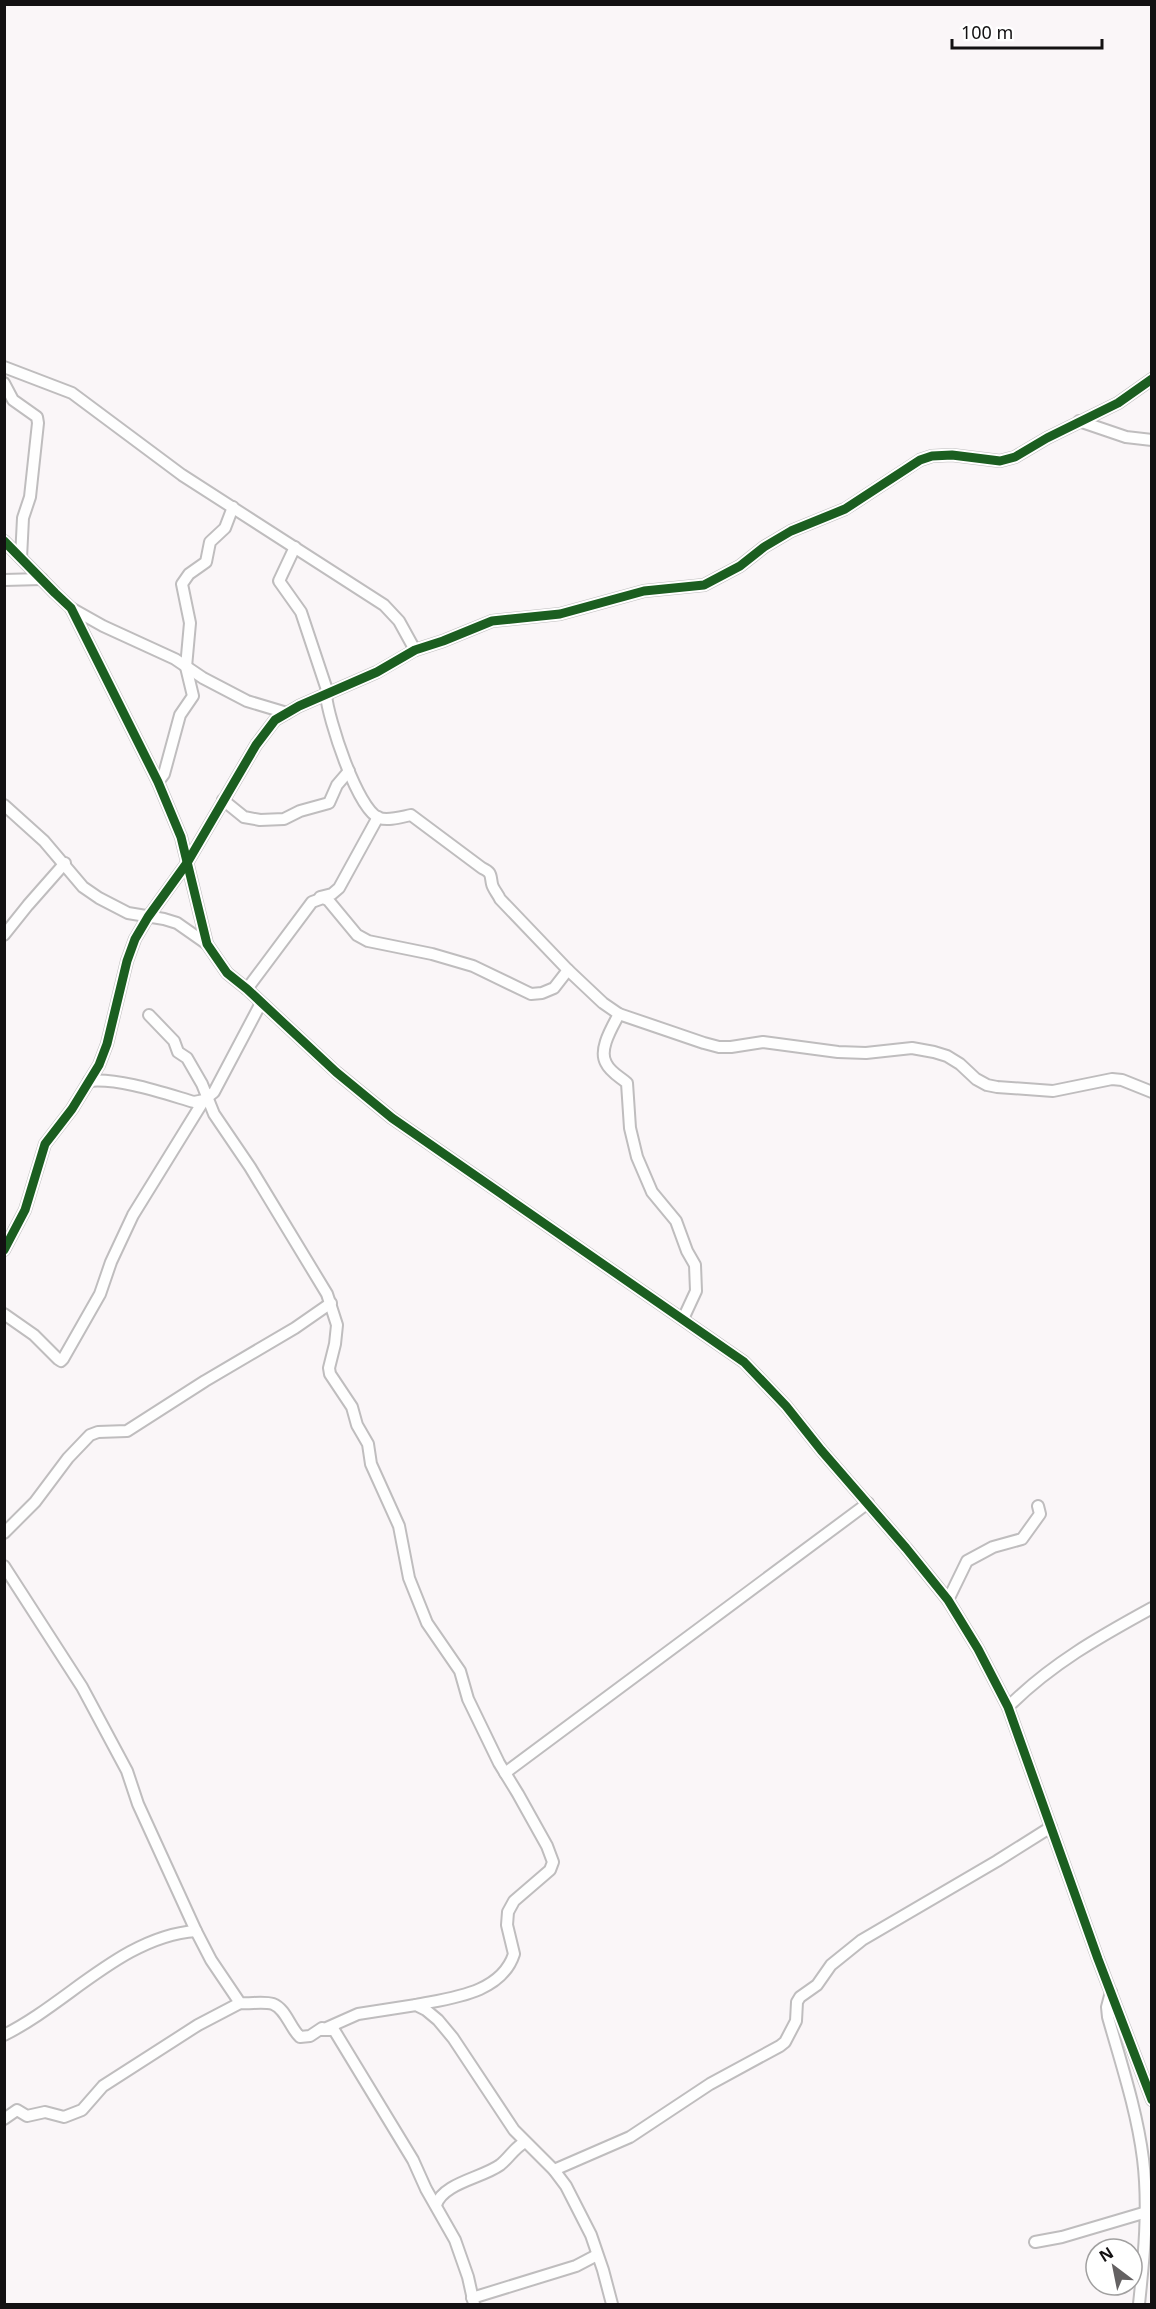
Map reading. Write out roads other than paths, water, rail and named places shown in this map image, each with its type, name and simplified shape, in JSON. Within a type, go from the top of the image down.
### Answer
[{"type":"street","points":[[4,367],[72,393],[182,475],[384,605],[399,621],[415,650]]},
{"type":"street","points":[[4,1250],[25,1210],[45,1144],[72,1109],[99,1065],[107,1044],[127,960],[148,917],[187,863],[267,728],[287,713],[377,672],[415,650],[443,642],[492,621],[560,614],[644,591],[704,585],[740,566],[764,547],[791,531],[845,509],[920,460],[932,456],[952,455],[999,461],[1015,458],[1079,421],[1118,403],[1152,379]]},
{"type":"street","points":[[4,383],[13,400],[37,417],[38,423],[30,497],[23,518],[21,558]]},
{"type":"street","points":[[1079,421],[1126,437],[1152,440]]},
{"type":"street","points":[[158,782],[164,774],[182,710],[193,696],[186,667],[190,623],[182,584],[189,574],[206,562],[210,542],[225,528],[233,507]]},
{"type":"street","points":[[4,541],[71,608],[103,626],[165,654],[203,678],[247,701],[287,713]]},
{"type":"street","points":[[295,547],[279,581],[301,612],[327,694],[328,712],[349,771],[369,811],[378,817],[387,819],[411,815],[490,872],[493,875],[492,885],[500,899],[567,970],[603,1003],[619,1014],[719,1047],[763,1042],[838,1052],[866,1053],[912,1048],[947,1056],[987,1085],[1053,1091],[1112,1079],[1122,1080],[1152,1092]]},
{"type":"street","points":[[4,580],[42,579]]},
{"type":"street","points":[[71,608],[158,782],[181,837],[207,944],[227,973],[248,989],[336,1072],[392,1118],[744,1362],[764,1381],[948,1600],[978,1648],[1008,1707],[1152,2100]]},
{"type":"street","points":[[223,800],[244,817],[260,820],[284,819],[329,803],[338,785],[349,771]]},
{"type":"street","points":[[4,805],[44,840],[83,887],[99,898],[128,913],[164,919],[177,924],[207,944]]},
{"type":"street","points":[[248,989],[312,902],[322,895],[332,894],[339,888],[378,817]]},
{"type":"street","points":[[4,935],[65,863]]},
{"type":"street","points":[[317,899],[328,900],[357,935],[368,941],[432,954],[473,966],[531,994],[542,993],[554,988],[567,970]]},
{"type":"street","points":[[4,1314],[34,1335],[58,1359],[61,1361],[63,1359],[100,1293],[111,1262],[133,1215],[206,1099],[214,1092],[234,1058],[261,1003]]},
{"type":"street","points":[[619,1014],[607,1038],[605,1063],[627,1083],[630,1128],[637,1157],[651,1192],[676,1221],[687,1251],[695,1264],[696,1291],[683,1319]]},
{"type":"street","points":[[149,1015],[174,1041],[178,1052],[187,1058],[214,1114],[250,1167],[331,1303],[337,1325],[329,1368],[330,1374],[352,1407],[357,1425],[368,1444],[371,1464],[399,1526],[409,1578],[427,1623],[459,1671],[468,1699],[505,1773],[547,1846],[553,1862],[550,1870],[514,1901],[508,1912],[507,1925],[514,1954],[506,1969],[490,1984],[456,1998],[358,2014],[322,2030]]},
{"type":"street","points":[[89,1081],[99,1080],[136,1085],[194,1102],[206,1099]]},
{"type":"street","points":[[4,1533],[35,1502],[68,1458],[90,1435],[98,1432],[127,1431],[196,1386],[295,1328],[331,1303]]},
{"type":"street","points":[[505,1773],[868,1503]]},
{"type":"street","points":[[948,1600],[964,1563],[993,1547],[1024,1538],[1040,1514],[1038,1506]]},
{"type":"street","points":[[4,1566],[82,1687],[127,1771],[138,1804],[196,1932],[217,1970],[240,2003]]},
{"type":"street","points":[[1008,1707],[1033,1683],[1067,1656],[1152,1608]]},
{"type":"street","points":[[554,2170],[630,2137],[710,2084],[780,2046],[785,2042],[796,2021],[800,1996],[817,1985],[831,1965],[862,1940],[1051,1827]]},
{"type":"street","points":[[4,2035],[40,2014],[115,1961],[168,1937],[196,1932]]},
{"type":"street","points":[[1112,1992],[1108,1997],[1108,2017],[1129,2093],[1143,2159],[1148,2211],[1139,2304]]},
{"type":"street","points":[[4,2119],[17,2110],[27,2116],[45,2112],[64,2117],[82,2110],[104,2086],[198,2025],[240,2003],[273,2004],[279,2008],[294,2032],[300,2037],[310,2036],[322,2028],[322,2030],[334,2030],[413,2160],[455,2240],[473,2301],[576,2266],[597,2255]]},
{"type":"street","points":[[416,2005],[426,2010],[453,2038],[514,2130],[554,2170],[591,2235],[612,2304]]},
{"type":"street","points":[[436,2205],[438,2197],[501,2164],[517,2146],[525,2142]]},
{"type":"street","points":[[1035,2242],[1062,2237],[1148,2211]]}]
